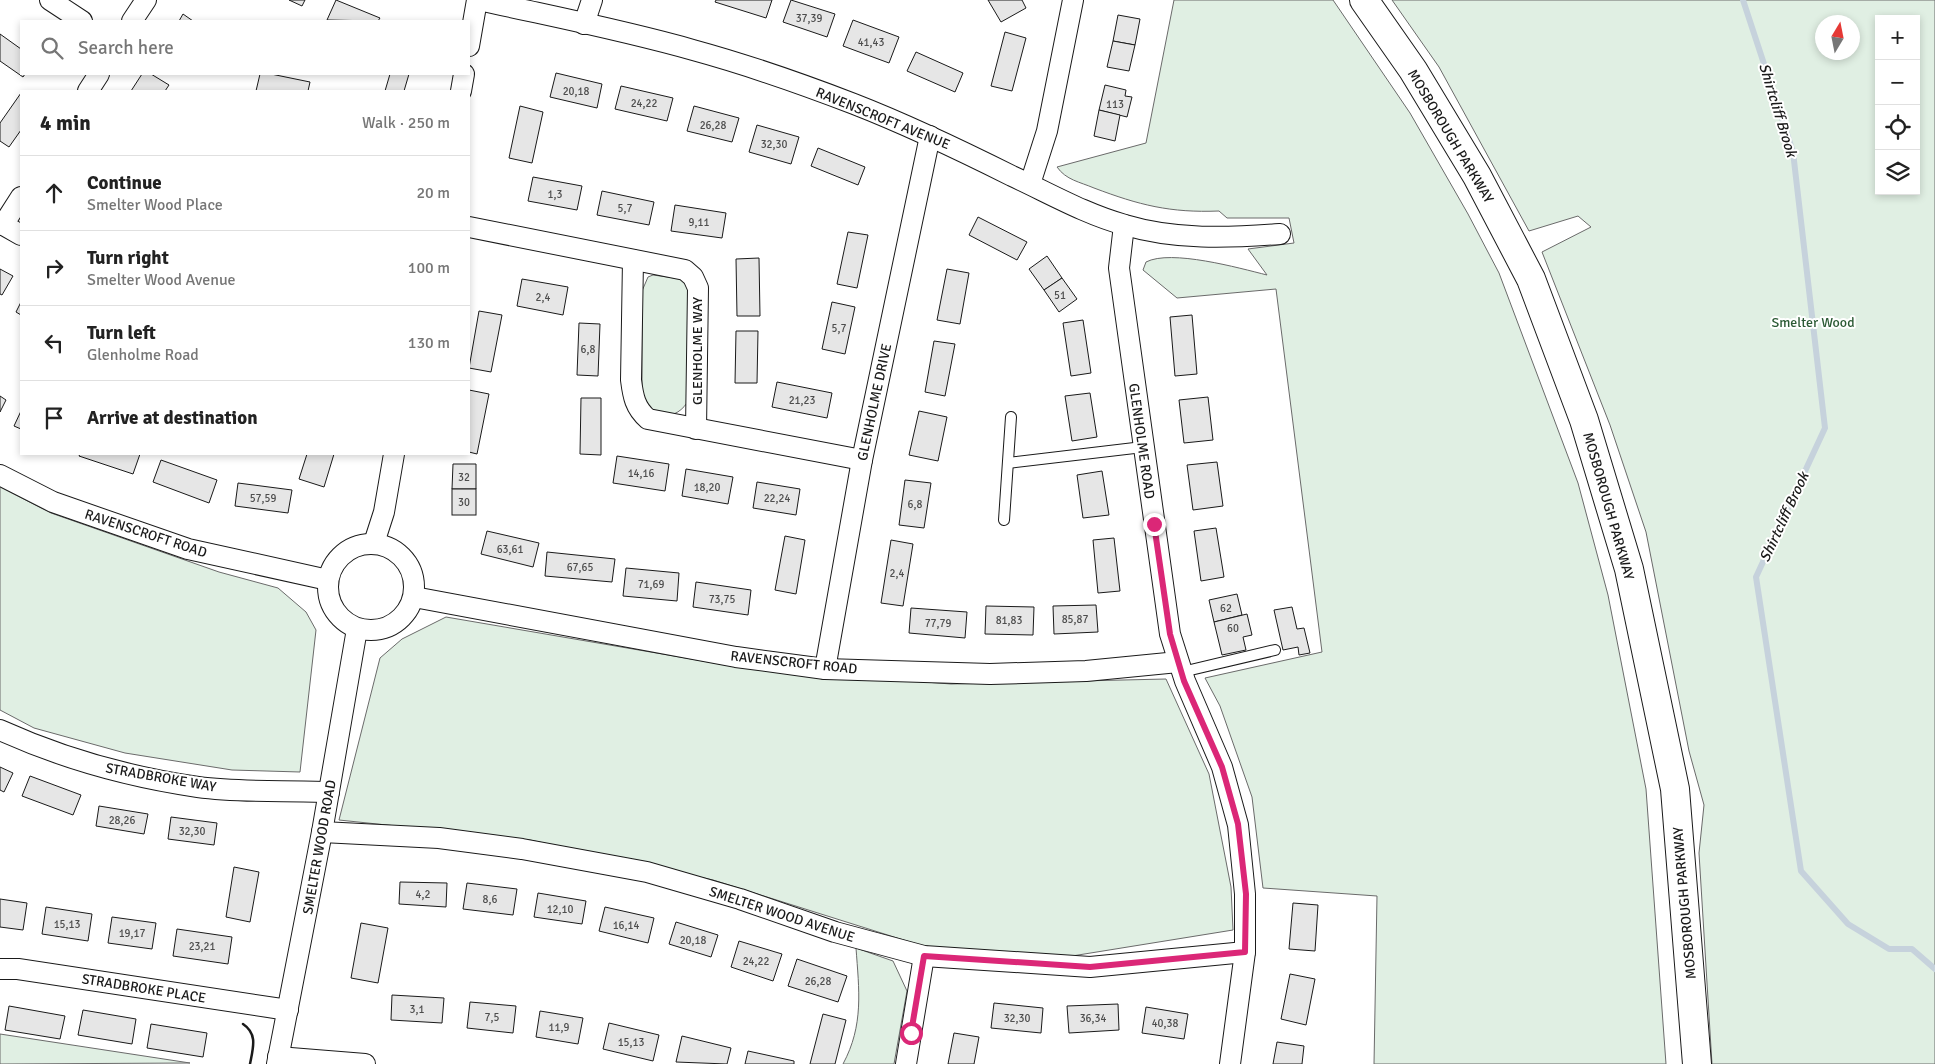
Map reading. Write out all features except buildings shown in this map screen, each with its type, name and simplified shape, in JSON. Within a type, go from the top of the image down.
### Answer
[{"type":"highway","name":"MOSBOROUGH PARKWAY","points":[[1364,0],[1413,70],[1477,176],[1531,280],[1584,420],[1629,569],[1675,789],[1697,1064]]},
{"type":"street","points":[[50,0],[80,20]]},
{"type":"street","points":[[133,20],[146,0]]},
{"type":"street","points":[[470,41],[478,0]]},
{"type":"street","name":"RAVENSCROFT AVENUE","points":[[478,0],[693,50],[770,74],[852,104],[930,136],[1068,203],[1124,225],[1162,233],[1198,237],[1229,238],[1280,234]]},
{"type":"street","points":[[584,24],[592,0]]},
{"type":"street","points":[[1030,184],[1047,131],[1072,0]]},
{"type":"street","points":[[89,90],[98,75]]},
{"type":"street","points":[[461,90],[464,75]]},
{"type":"street","name":"GLENHOLME DRIVE","points":[[825,669],[862,460],[930,136]]},
{"type":"street","points":[[20,198],[2,224],[20,234]]},
{"type":"street","name":"GLENHOLME ROAD","points":[[1124,225],[1119,268],[1165,603],[1180,667],[1222,767],[1238,824],[1246,894],[1245,952],[1230,1064]]},
{"type":"street","name":"GLENHOLME WAY","points":[[470,228],[685,270],[693,277],[698,288],[696,429]]},
{"type":"street","points":[[633,260],[631,380],[634,399],[640,412],[648,419],[862,460]]},
{"type":"street","points":[[374,543],[384,512],[394,455]]},
{"type":"street","name":"RAVENSCROFT ROAD","points":[[0,475],[53,502],[188,549],[328,580]]},
{"type":"street","points":[[374,543],[389,547],[404,558],[412,572],[415,586],[414,597],[408,611],[394,625],[380,630],[357,629],[344,622],[332,607],[328,593],[328,580],[333,565],[346,552],[359,545],[374,543]]},
{"type":"street","name":"RAVENSCROFT ROAD","points":[[414,597],[736,657],[825,669],[990,674],[1086,672],[1180,667]]},
{"type":"street","name":"SMELTER WOOD ROAD","points":[[277,1061],[322,832],[357,629]]},
{"type":"street","name":"STRADBROKE WAY","points":[[0,730],[46,750],[116,772],[200,787],[329,792]]},
{"type":"street","name":"SMELTER WOOD AVENUE","points":[[322,832],[439,838],[522,849],[647,872],[740,899],[835,932],[924,956],[1090,967],[1245,952]]},
{"type":"street","points":[[906,1064],[924,956]]},
{"type":"street","name":"STRADBROKE PLACE","points":[[0,969],[18,969],[288,1010]]},
{"type":"street","points":[[277,1061],[365,1064]]},
{"type":"lane","points":[[1004,520],[1011,418]]},
{"type":"lane","points":[[1008,463],[1143,447]]},
{"type":"lane","points":[[1180,667],[1275,650]]},
{"type":"green space","points":[[1174,0],[1333,0],[1410,113],[1468,214],[1499,273],[1578,483],[1608,595],[1646,789],[1666,1064],[1374,1064],[1377,896],[1263,888],[1252,797],[1220,706],[1205,678],[1322,652],[1276,289],[1177,298],[1143,270],[1146,262],[1172,258],[1205,261],[1267,275],[1248,249],[1294,243],[1289,218],[1227,218],[1219,211],[1185,211],[1155,207],[1110,194],[1069,178],[1057,167],[1146,143]]},
{"type":"green space","name":"Smelter Wood","points":[[1392,0],[1935,0],[1935,1064],[1712,1064],[1699,853],[1704,805],[1689,751],[1646,532],[1610,425],[1542,252],[1591,227],[1578,216],[1529,231],[1439,67]]},
{"type":"green space","points":[[653,275],[682,279],[690,286],[687,403],[675,414],[668,415],[662,415],[650,408],[642,394],[642,291],[648,277]]},
{"type":"green space","points":[[0,487],[51,513],[219,572],[278,588],[306,612],[316,630],[300,772],[232,770],[125,753],[34,728],[0,710]]},
{"type":"green space","points":[[446,617],[744,668],[951,684],[1166,679],[1209,774],[1231,887],[1233,930],[1072,956],[929,948],[713,880],[530,840],[339,820],[380,658],[402,639]]},
{"type":"green space","points":[[856,948],[893,961],[907,991],[894,1064],[843,1064],[850,1050],[859,1007]]},
{"type":"green space","points":[[0,1034],[190,1063],[0,1064]]},
{"type":"waterway","name":"Shirtcliff Brook","points":[[1743,0],[1793,152],[1825,428],[1756,577],[1801,871],[1848,924],[1889,949],[1912,949],[1935,969]]},
{"type":"wall","points":[[243,1024],[248,1028],[253,1037],[250,1064]]},
{"type":"route","points":[[911,1033],[924,956],[1090,967],[1245,952],[1246,894],[1238,824],[1222,767],[1184,681],[1170,634],[1154,524]]}]
